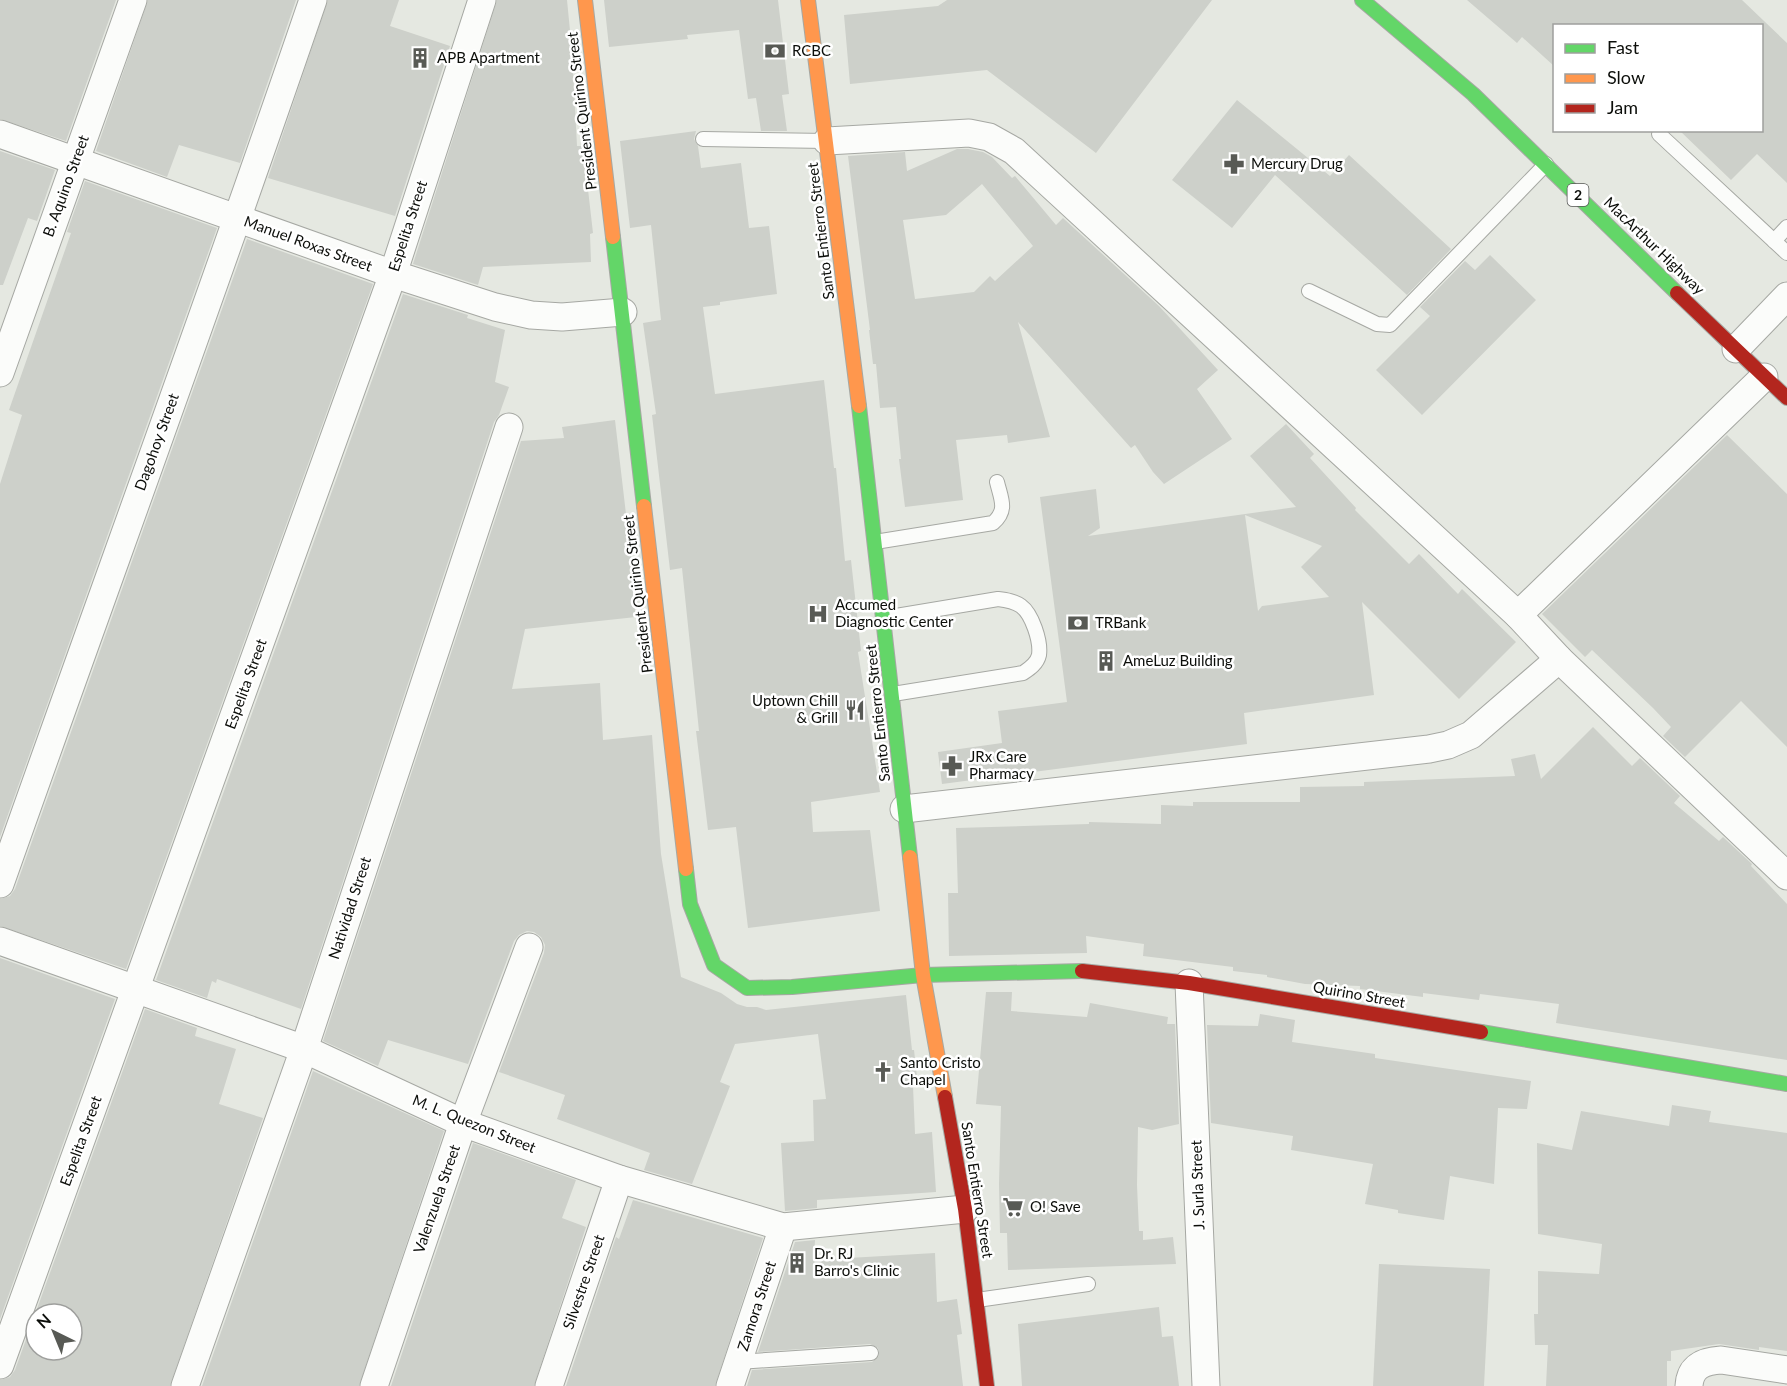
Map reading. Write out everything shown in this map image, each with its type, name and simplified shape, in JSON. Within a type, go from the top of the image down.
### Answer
[{"type":"main road","name":"President Quirino Street","points":[[585,0],[690,904],[714,965],[747,988],[792,987],[923,975]]},
{"type":"main road","name":"Santo Entierro Street","points":[[808,0],[893,694],[923,975],[965,1209],[987,1386]]},
{"type":"main road","name":"MacArthur Highway","points":[[1362,0],[1433,60],[1546,164],[1787,398]]},
{"type":"main road","name":"Quirino Street","points":[[923,975],[1082,971],[1190,983],[1787,1084]]},
{"type":"street","name":"B. Aquino Street","points":[[0,373],[133,0]]},
{"type":"street","name":"Dagohoy Street","points":[[0,884],[117,550],[238,219],[313,0]]},
{"type":"street","name":"Espelita Street","points":[[0,1365],[393,274],[482,0]]},
{"type":"street","points":[[827,141],[969,133],[989,137],[1014,151],[1518,615],[1559,659],[1787,876]]},
{"type":"street","name":"Manuel Roxas Street","points":[[0,134],[393,274],[495,307],[531,315],[562,317],[623,312]]},
{"type":"street","points":[[1736,350],[1787,296]]},
{"type":"street","points":[[1518,615],[1764,377]]},
{"type":"street","name":"Natividad Street","points":[[185,1386],[304,1049],[509,427]]},
{"type":"street","points":[[904,809],[1448,745],[1471,735],[1559,659]]},
{"type":"street","name":"M. L. Quezon Street","points":[[0,941],[304,1049],[463,1123],[619,1179],[783,1227],[965,1209]]},
{"type":"street","name":"Valenzuela Street","points":[[374,1386],[463,1123],[529,947]]},
{"type":"street","name":"J. Surla Street","points":[[1190,983],[1206,1386]]},
{"type":"street","name":"Silvestre Street","points":[[549,1386],[619,1179]]},
{"type":"street","name":"Zamora Street","points":[[734,1374],[783,1227]]},
{"type":"street","points":[[1689,1386],[1694,1370],[1702,1363],[1721,1360],[1787,1370]]},
{"type":"lane","points":[[1659,134],[1787,254]]},
{"type":"lane","points":[[703,139],[827,141]]},
{"type":"lane","points":[[1309,291],[1377,324],[1390,325],[1546,164]]},
{"type":"lane","points":[[1774,241],[1787,227]]},
{"type":"lane","points":[[875,542],[993,523],[1000,517],[1003,509],[998,482]]},
{"type":"lane","points":[[884,618],[998,600],[1011,600],[1022,606],[1029,616],[1037,638],[1039,656],[1033,666],[1023,673],[893,694]]},
{"type":"lane","points":[[977,1300],[1088,1284]]},
{"type":"lane","points":[[734,1374],[871,1353]]},
{"type":"building","points":[[0,0],[116,0],[66,141],[0,119]]},
{"type":"building","points":[[148,0],[296,0],[240,163],[179,145],[167,177],[96,151]]},
{"type":"building","points":[[328,0],[399,0],[390,26],[450,46],[395,216],[268,178]]},
{"type":"building","points":[[497,0],[567,0],[577,146],[583,146],[593,233],[590,234],[591,262],[483,267],[478,285],[413,264]]},
{"type":"building","points":[[604,0],[778,0],[789,94],[782,95],[787,131],[761,131],[756,98],[748,99],[739,30],[687,35],[688,39],[609,47]]},
{"type":"building","points":[[947,0],[1212,0],[1096,153],[987,70],[850,84],[844,15],[938,6]]},
{"type":"building","points":[[1467,0],[1742,0],[1787,43],[1787,183],[1757,154],[1731,180],[1681,132],[1763,132],[1763,24],[1553,24],[1553,65],[1522,37],[1517,43]]},
{"type":"building","points":[[1237,100],[1330,176],[1349,155],[1451,249],[1407,295],[1275,175],[1232,228],[1172,180]]},
{"type":"building","points":[[696,131],[694,139],[698,146],[701,168],[741,163],[749,228],[769,226],[777,294],[720,302],[720,305],[703,307],[715,394],[824,380],[845,561],[851,560],[861,651],[858,652],[880,792],[811,802],[813,832],[870,830],[880,911],[748,928],[736,827],[708,830],[696,731],[699,731],[682,568],[670,570],[652,415],[656,414],[643,323],[661,320],[651,225],[630,228],[620,141]]},
{"type":"building","points":[[957,149],[983,152],[992,157],[1012,178],[1015,176],[1056,225],[1063,218],[1159,306],[1218,370],[1197,389],[1232,439],[1164,484],[1135,445],[1131,448],[1018,322],[1050,437],[1008,443],[1007,435],[956,440],[963,500],[905,507],[896,407],[880,408],[848,156],[905,152],[907,171]],"holes":[[[982,184],[1033,246],[995,281],[990,276],[974,292],[915,299],[903,220],[946,215]]]},
{"type":"building","points":[[0,151],[55,170],[37,221],[28,218],[3,285],[0,285]]},
{"type":"building","points":[[85,181],[217,228],[0,837],[0,484],[22,415],[9,410],[71,233],[67,232]]},
{"type":"building","points":[[247,239],[373,284],[126,969],[0,926],[0,899],[10,896],[15,889]]},
{"type":"building","points":[[1490,255],[1536,300],[1422,415],[1376,370],[1430,316],[1420,307],[1465,261],[1475,270]]},
{"type":"building","points":[[403,294],[468,315],[467,318],[505,330],[495,382],[509,387],[499,415],[494,422],[301,1009],[217,979],[216,983],[212,981],[207,998],[156,980]]},
{"type":"building","points":[[615,420],[636,617],[525,629],[512,689],[600,683],[603,740],[652,735],[661,854],[681,977],[721,993],[737,1004],[766,1010],[906,995],[918,1086],[913,1086],[915,1134],[932,1132],[936,1192],[817,1200],[817,1208],[785,1211],[781,1143],[814,1141],[813,1100],[826,1099],[818,1034],[735,1044],[720,1082],[730,1086],[692,1184],[644,1170],[650,1153],[557,1119],[565,1095],[499,1072],[544,953],[545,945],[541,937],[534,932],[527,931],[514,941],[468,1064],[388,1040],[378,1066],[323,1041],[521,441],[564,438],[562,427]]},
{"type":"building","points":[[1286,424],[1314,454],[1310,458],[1356,508],[1355,510],[1409,564],[1419,554],[1458,594],[1462,589],[1516,642],[1459,699],[1362,602],[1374,695],[1244,713],[1247,744],[942,784],[938,752],[1002,743],[998,711],[1067,702],[1040,497],[1096,489],[1100,528],[1088,536],[1296,507],[1250,456]],"holes":[[[1245,515],[1322,546],[1301,567],[1329,597],[1262,606],[1258,611]]]},
{"type":"building","points":[[1727,435],[1787,494],[1787,747],[1741,701],[1685,757],[1663,736],[1671,727],[1653,708],[1592,650],[1585,657],[1542,614]]},
{"type":"building","points":[[1593,727],[1632,766],[1640,758],[1680,796],[1674,803],[1719,841],[1723,837],[1752,864],[1751,866],[1787,904],[1787,1060],[1556,1023],[1559,1004],[1480,994],[1479,1000],[1423,993],[1423,997],[1360,989],[1360,986],[1305,984],[1267,977],[1267,975],[1233,971],[1233,967],[1143,956],[1144,944],[1086,936],[1087,953],[949,956],[948,893],[958,893],[956,828],[1089,824],[1089,822],[1161,824],[1161,805],[1193,806],[1193,802],[1300,802],[1300,787],[1364,786],[1364,782],[1515,776],[1511,759],[1535,754],[1541,779]]},
{"type":"building","points":[[0,958],[115,999],[0,1319]]},
{"type":"building","points":[[986,992],[1012,992],[1011,1011],[1087,1017],[1090,1003],[1168,1017],[1167,1024],[1175,1024],[1179,1124],[1152,1130],[1138,1127],[1137,1185],[1139,1231],[1143,1231],[1143,1240],[1173,1237],[1176,1264],[1008,1270],[1007,1233],[1000,1233],[1001,1106],[976,1104]]},
{"type":"building","points":[[145,1009],[197,1028],[195,1036],[236,1049],[219,1104],[263,1118],[170,1386],[0,1386],[0,1380],[10,1377],[24,1345],[24,1362],[84,1362],[84,1302],[39,1302]]},
{"type":"building","points":[[1260,1014],[1295,1020],[1292,1042],[1375,1054],[1375,1058],[1531,1081],[1527,1109],[1498,1108],[1494,1184],[1450,1176],[1444,1220],[1398,1213],[1398,1210],[1365,1204],[1373,1164],[1291,1150],[1293,1136],[1211,1123],[1207,1025],[1258,1026]]},
{"type":"building","points":[[313,1071],[444,1131],[359,1386],[202,1386]]},
{"type":"building","points":[[1672,1105],[1711,1111],[1709,1122],[1787,1133],[1787,1351],[1759,1347],[1759,1350],[1719,1344],[1671,1351],[1671,1361],[1667,1361],[1667,1386],[1546,1386],[1548,1345],[1535,1345],[1534,1314],[1538,1314],[1538,1271],[1599,1274],[1602,1244],[1538,1234],[1537,1143],[1572,1150],[1581,1111],[1669,1126]]},
{"type":"building","points":[[473,1143],[576,1180],[562,1218],[586,1227],[534,1386],[391,1386]]},
{"type":"building","points":[[633,1200],[763,1238],[715,1386],[566,1386],[616,1237],[619,1239]]},
{"type":"building","points":[[815,1240],[814,1260],[935,1253],[937,1302],[957,1299],[962,1334],[957,1335],[963,1386],[747,1386],[752,1370],[872,1362],[879,1356],[878,1348],[870,1344],[758,1352],[795,1242]]},
{"type":"building","points":[[1379,1264],[1490,1269],[1484,1386],[1373,1386]]},
{"type":"building","points":[[1159,1307],[1162,1337],[1173,1336],[1179,1386],[1022,1386],[1018,1324]]},
{"type":"traffic: fast","points":[[1362,0],[1473,94],[1677,293]]},
{"type":"traffic: fast","points":[[613,237],[644,506]]},
{"type":"traffic: fast","points":[[859,406],[910,857]]},
{"type":"traffic: fast","points":[[686,869],[690,904],[714,965],[747,988],[792,987],[923,975],[1082,971]]},
{"type":"traffic: fast","points":[[1481,1032],[1787,1084]]},
{"type":"traffic: slow","points":[[585,0],[613,237]]},
{"type":"traffic: slow","points":[[808,0],[859,406]]},
{"type":"traffic: slow","points":[[644,506],[686,869]]},
{"type":"traffic: slow","points":[[910,857],[923,975],[945,1097]]},
{"type":"traffic: jam","points":[[1677,293],[1787,398]]},
{"type":"traffic: jam","points":[[1082,971],[1189,983],[1481,1032]]},
{"type":"traffic: jam","points":[[945,1097],[965,1209],[987,1386]]},
{"type":"place","name":"RCBC","points":[[775,51]]},
{"type":"place","name":"APB Apartment","points":[[420,58]]},
{"type":"place","name":"Mercury Drug","points":[[1234,164]]},
{"type":"place","name":"Accumed Diagnostic Center","points":[[818,614]]},
{"type":"place","name":"TRBank","points":[[1078,623]]},
{"type":"place","name":"AmeLuz Building","points":[[1106,661]]},
{"type":"place","name":"Uptown Chill & Grill","points":[[855,710]]},
{"type":"place","name":"JRx Care Pharmacy","points":[[952,766]]},
{"type":"place","name":"Santo Cristo Chapel","points":[[883,1072]]},
{"type":"place","name":"O! Save","points":[[1013,1207]]},
{"type":"place","name":"Dr. RJ Barro's Clinic","points":[[797,1263]]}]
